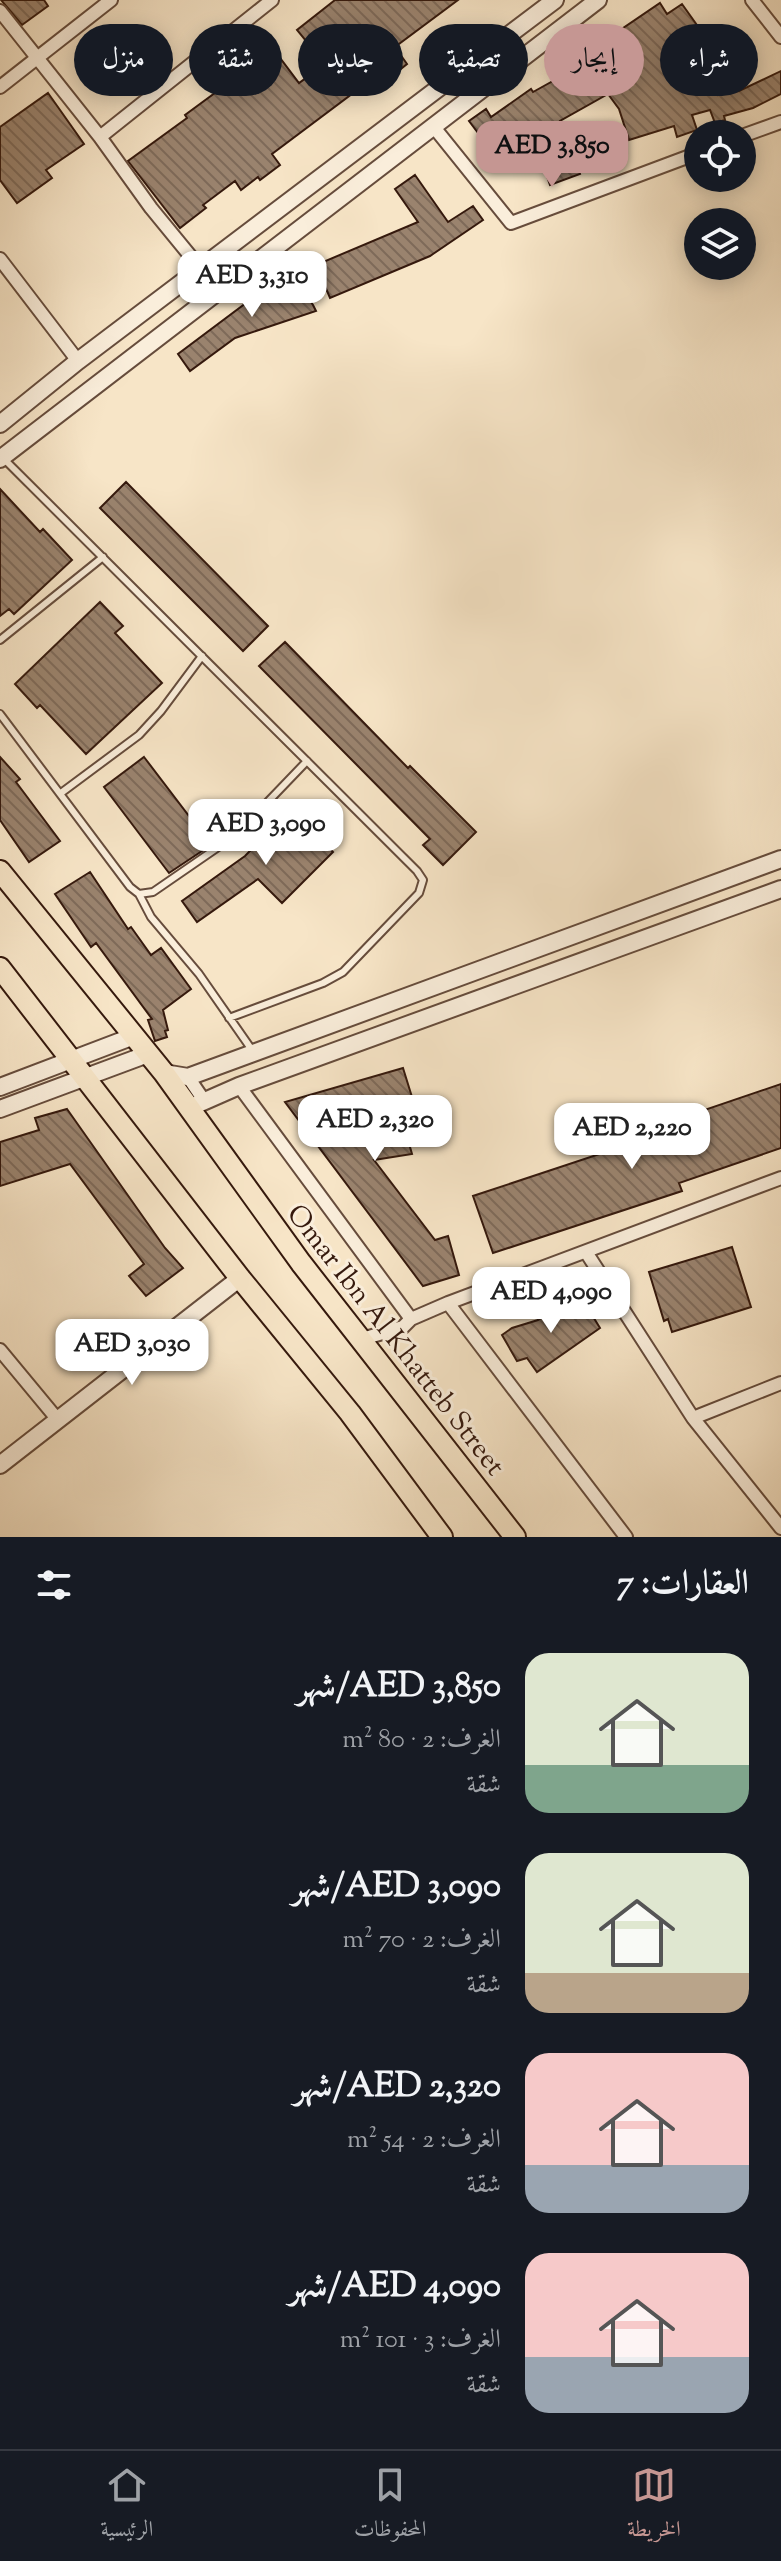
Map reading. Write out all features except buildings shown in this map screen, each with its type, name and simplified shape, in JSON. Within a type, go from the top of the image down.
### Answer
[{"type":"main road","name":"Omar Ibn Al Khatteb Street","points":[[0,871],[148,1054],[197,1105],[301,1263],[515,1537]]},
{"type":"main road","points":[[0,968],[240,1278],[350,1413],[442,1537]]},
{"type":"street","points":[[0,87],[111,0]]},
{"type":"street","points":[[100,137],[272,0]]},
{"type":"street","points":[[1,458],[598,0]]},
{"type":"street","points":[[752,0],[781,37]]},
{"type":"street","points":[[0,424],[78,361],[549,2]]},
{"type":"street","points":[[0,11],[201,269]]},
{"type":"street","points":[[756,131],[781,122]]},
{"type":"street","points":[[433,126],[511,223],[684,158]]},
{"type":"street","points":[[0,259],[78,361]]},
{"type":"street","points":[[164,1073],[188,1077],[781,859]]},
{"type":"street","points":[[188,1077],[197,1105],[239,1086],[781,889]]},
{"type":"street","points":[[0,1109],[79,1070],[134,1036]]},
{"type":"street","points":[[0,1087],[148,1054]]},
{"type":"street","points":[[239,1086],[411,1319]]},
{"type":"street","points":[[362,1339],[403,1327],[411,1319],[448,1303],[781,1178]]},
{"type":"street","points":[[586,1252],[693,1418],[781,1528]]},
{"type":"street","points":[[0,1465],[240,1278]]},
{"type":"street","points":[[448,1303],[626,1537]]},
{"type":"street","points":[[0,1350],[58,1420]]},
{"type":"street","points":[[693,1418],[781,1383]]},
{"type":"lane","points":[[1,458],[423,880],[419,893],[343,972],[323,983],[229,1018]]},
{"type":"lane","points":[[0,640],[103,557]]},
{"type":"lane","points":[[61,793],[139,735],[202,656]]},
{"type":"lane","points":[[0,714],[130,887],[139,894],[151,917],[199,974],[255,1052]]},
{"type":"lane","points":[[139,894],[153,892],[227,841],[307,761]]}]
